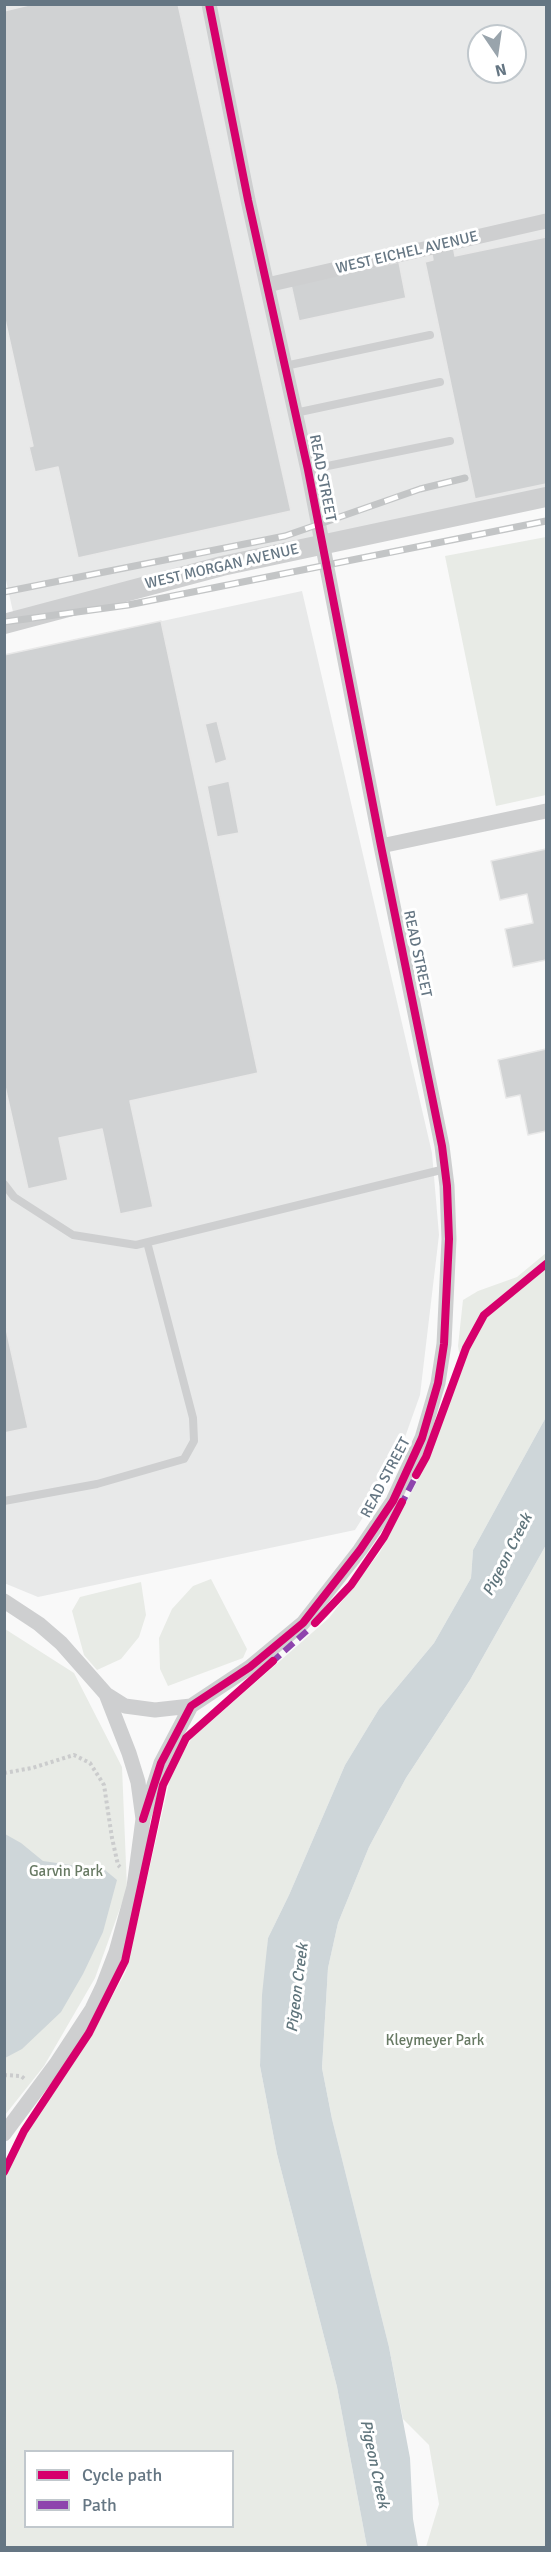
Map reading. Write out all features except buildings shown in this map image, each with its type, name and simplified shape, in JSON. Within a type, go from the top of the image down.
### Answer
[{"type":"street","name":"READ STREET","points":[[106,1694],[125,1706],[155,1710],[191,1706],[250,1667],[303,1623],[364,1544],[393,1501],[414,1458],[438,1383],[444,1344],[449,1239],[442,1146],[308,470],[209,4]]},
{"type":"street","name":"WEST EICHEL AVENUE","points":[[267,285],[546,220]]},
{"type":"street","name":"WEST MORGAN AVENUE","points":[[4,624],[222,566],[546,497]]},
{"type":"street","points":[[381,846],[546,810]]},
{"type":"street","points":[[4,1601],[39,1624],[61,1643],[106,1694],[138,1782],[143,1819],[136,1878],[116,1952],[92,2009],[56,2064],[4,2133]]},
{"type":"street","name":"READ STREET","points":[[143,1819],[161,1763],[191,1706]]},
{"type":"lane","points":[[285,366],[430,335]]},
{"type":"lane","points":[[295,412],[440,382]]},
{"type":"lane","points":[[308,470],[450,441]]},
{"type":"lane","points":[[4,1184],[15,1197],[74,1235],[136,1245],[445,1169]]},
{"type":"lane","points":[[4,1501],[97,1484],[184,1459],[194,1441],[193,1418],[147,1242]]},
{"type":"path","points":[[4,1773],[32,1768],[74,1755],[90,1763],[104,1785],[118,1865],[136,1878]]},
{"type":"shaded area","points":[[4,5],[546,5],[546,496],[15,621],[4,571]]},
{"type":"shaded area","points":[[302,591],[432,1153],[439,1235],[420,1395],[394,1468],[355,1530],[38,1597],[4,1583],[4,655]]},
{"type":"green space","points":[[546,537],[546,795],[496,806],[445,556]]},
{"type":"green space","points":[[546,1253],[546,1417],[473,1550],[471,1578],[434,1643],[379,1709],[345,1765],[268,1938],[260,2066],[277,2154],[337,2387],[367,2547],[5,2547],[4,2177],[34,2117],[99,2021],[126,1971],[172,1770],[192,1738],[329,1618],[380,1552],[426,1464],[462,1370],[458,1346],[463,1300],[478,1291],[517,1277]]},
{"type":"green space","name":"Kleymeyer Park","points":[[546,1545],[546,2547],[426,2547],[439,2504],[429,2445],[403,2419],[389,2347],[332,2119],[322,2068],[328,1968],[338,1923],[369,1847],[406,1778],[470,1680]]},
{"type":"green space","points":[[211,1579],[247,1649],[243,1658],[168,1686],[160,1669],[159,1638],[172,1609],[193,1586]]},
{"type":"green space","points":[[141,1582],[146,1615],[139,1637],[121,1659],[97,1670],[84,1655],[72,1611],[80,1597]]},
{"type":"green space","name":"Garvin Park","points":[[5,1629],[74,1673],[122,1767],[127,1889],[95,1978],[44,2066],[5,2115]]},
{"type":"water","name":"Pigeon Creek","points":[[546,1417],[546,1545],[470,1680],[406,1778],[369,1847],[338,1923],[328,1968],[322,2068],[332,2119],[389,2347],[410,2458],[413,2519],[418,2547],[367,2547],[337,2387],[277,2154],[260,2066],[262,1995],[268,1938],[345,1765],[379,1709],[434,1643],[471,1578],[473,1550]]},
{"type":"water","points":[[5,1834],[21,1843],[43,1861],[105,1870],[117,1880],[103,1932],[83,1974],[61,2012],[22,2049],[5,2058]]},
{"type":"railway","points":[[4,592],[285,536],[420,489],[465,478]]},
{"type":"railway","points":[[4,622],[128,605],[546,521]]},
{"type":"marked path","points":[[400,1507],[419,1470]]},
{"type":"marked path","points":[[271,1663],[307,1631]]},
{"type":"cycle path","points":[[143,1819],[161,1763],[191,1706],[250,1667],[303,1623],[360,1550],[393,1501],[422,1438],[438,1383],[444,1344],[449,1239],[447,1186],[442,1146],[308,470],[248,200],[209,4]]},
{"type":"cycle path","points":[[416,1475],[426,1457],[466,1348],[484,1315],[546,1264]]},
{"type":"cycle path","points":[[315,1623],[351,1585],[384,1537],[402,1502]]},
{"type":"cycle path","points":[[4,2172],[24,2131],[89,2033],[125,1961],[163,1785],[186,1738],[273,1661]]}]
